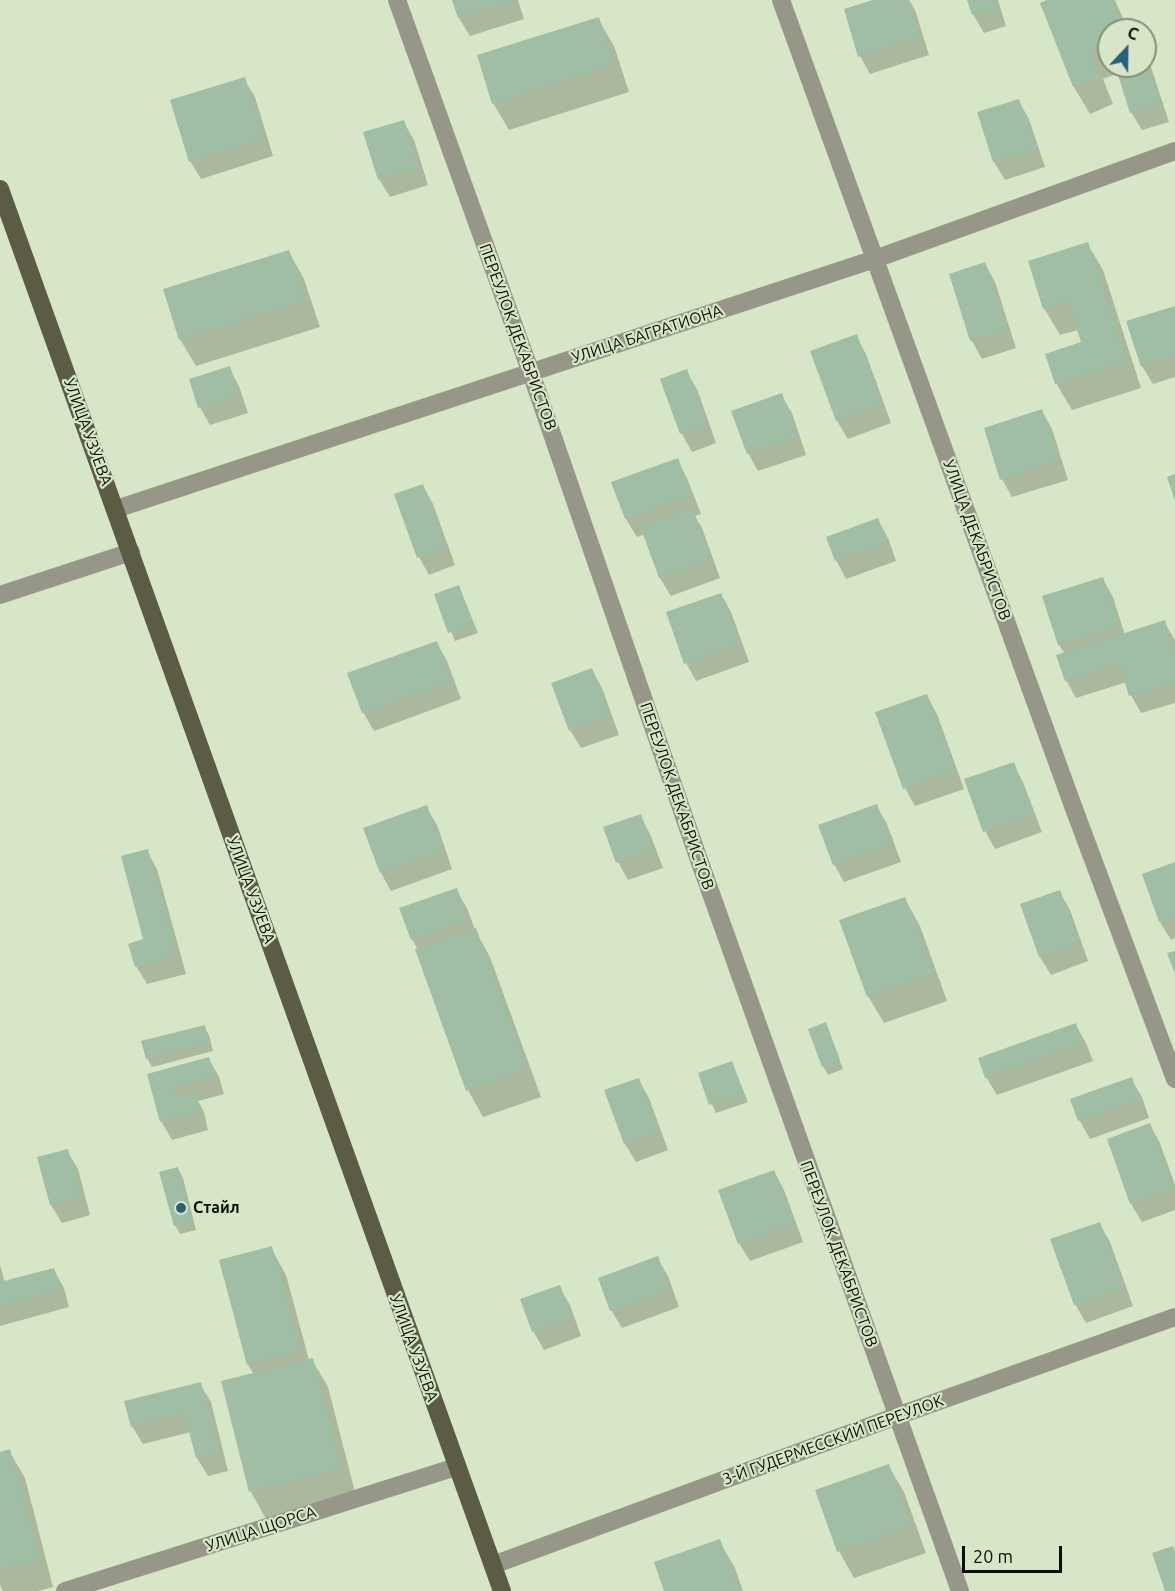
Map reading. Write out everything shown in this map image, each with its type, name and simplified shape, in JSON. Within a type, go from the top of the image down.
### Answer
[{"type":"main road","name":"УЛИЦА УЗУЕВА","points":[[0,189],[502,1591]]},
{"type":"street","name":"ПЕРЕУЛОК ДЕКАБРИСТОВ","points":[[397,0],[531,373],[698,857],[960,1591]]},
{"type":"street","name":"УЛИЦА ДЕКАБРИСТОВ","points":[[781,0],[1073,806],[1175,1079]]},
{"type":"street","name":"УЛИЦА БАГРАТИОНА","points":[[116,509],[875,259],[1175,151]]},
{"type":"street","points":[[0,595],[131,552]]},
{"type":"street","name":"3-Й ГУДЕРМЕССКИЙ ПЕРЕУЛОК","points":[[493,1565],[897,1416],[1175,1317]]},
{"type":"street","name":"УЛИЦА ЩОРСА","points":[[65,1591],[456,1467]]},
{"type":"building","points":[[452,0],[516,0],[516,1],[458,18]]},
{"type":"building","points":[[873,0],[908,0],[920,37],[858,57],[844,9]]},
{"type":"building","points":[[967,0],[995,0],[997,7],[972,15]]},
{"type":"building","points":[[1047,0],[1112,0],[1119,18],[1097,18],[1097,48],[1089,51],[1097,78],[1073,87],[1040,3]]},
{"type":"building","points":[[599,17],[614,65],[492,104],[477,55]]},
{"type":"building","points":[[245,77],[264,138],[189,162],[170,100]]},
{"type":"building","points":[[1119,78],[1151,78],[1159,103],[1130,113]]},
{"type":"building","points":[[1019,99],[1036,149],[993,162],[977,112]]},
{"type":"building","points":[[404,120],[419,167],[378,180],[363,132]]},
{"type":"building","points":[[1088,242],[1126,361],[1055,384],[1045,354],[1081,342],[1068,301],[1043,309],[1028,261]]},
{"type":"building","points":[[289,250],[306,300],[179,340],[163,289]]},
{"type":"building","points":[[985,262],[1007,330],[970,341],[949,274]]},
{"type":"building","points":[[1175,306],[1175,356],[1141,367],[1126,321]]},
{"type":"building","points":[[857,334],[882,405],[836,421],[810,351]]},
{"type":"building","points":[[230,366],[239,395],[198,408],[189,379]]},
{"type":"building","points":[[687,369],[707,424],[680,434],[660,379]]},
{"type":"building","points":[[782,393],[797,436],[747,454],[731,411]]},
{"type":"building","points":[[1042,409],[1059,461],[1000,480],[984,428]]},
{"type":"building","points":[[678,458],[692,495],[625,519],[611,482]]},
{"type":"building","points":[[1175,474],[1175,501],[1167,477]]},
{"type":"building","points":[[423,484],[446,547],[417,558],[394,494]]},
{"type":"building","points":[[692,508],[711,559],[659,578],[640,526]]},
{"type":"building","points":[[878,518],[887,542],[835,561],[826,537]]},
{"type":"building","points":[[1103,577],[1119,627],[1058,645],[1042,596]]},
{"type":"building","points":[[459,585],[474,625],[448,633],[434,594]]},
{"type":"building","points":[[721,593],[740,644],[684,664],[666,612]]},
{"type":"building","points":[[1165,620],[1175,653],[1175,682],[1129,696],[1119,664],[1065,681],[1056,655]]},
{"type":"building","points":[[437,641],[452,681],[362,713],[347,673]]},
{"type":"building","points":[[592,668],[610,716],[569,731],[551,683]]},
{"type":"building","points":[[927,694],[955,770],[903,789],[875,712]]},
{"type":"building","points":[[1014,762],[1033,814],[983,832],[964,779]]},
{"type":"building","points":[[877,804],[891,843],[833,865],[818,825]]},
{"type":"building","points":[[427,805],[443,851],[380,873],[363,828]]},
{"type":"building","points":[[641,814],[653,849],[616,863],[603,827]]},
{"type":"building","points":[[148,849],[176,956],[135,967],[128,944],[143,939],[121,856]]},
{"type":"building","points":[[1175,862],[1175,917],[1159,922],[1142,874]]},
{"type":"building","points":[[457,888],[468,919],[411,940],[399,908]]},
{"type":"building","points":[[1060,890],[1079,942],[1039,957],[1020,904]]},
{"type":"building","points":[[905,897],[933,973],[867,997],[839,920]]},
{"type":"building","points":[[476,928],[527,1069],[466,1091],[415,949]]},
{"type":"building","points":[[1175,951],[1175,974],[1167,953]]},
{"type":"building","points":[[826,1022],[840,1060],[822,1067],[808,1029]]},
{"type":"building","points":[[1076,1023],[1083,1043],[985,1078],[978,1058]]},
{"type":"building","points":[[205,1025],[209,1042],[146,1059],[141,1041]]},
{"type":"building","points":[[209,1057],[214,1076],[174,1087],[176,1097],[194,1092],[199,1112],[160,1122],[147,1074]]},
{"type":"building","points":[[732,1061],[744,1093],[709,1105],[698,1073]]},
{"type":"building","points":[[1132,1077],[1140,1100],[1078,1121],[1070,1099]]},
{"type":"building","points":[[639,1078],[659,1132],[624,1144],[604,1090]]},
{"type":"building","points":[[1150,1123],[1174,1189],[1130,1204],[1107,1139]]},
{"type":"building","points":[[68,1149],[81,1197],[50,1205],[37,1157]]},
{"type":"building","points":[[178,1167],[192,1221],[174,1226],[159,1172]]},
{"type":"building","points":[[774,1170],[794,1223],[738,1244],[718,1190]]},
{"type":"building","points":[[1100,1222],[1124,1287],[1074,1305],[1050,1239]]},
{"type":"building","points":[[272,1246],[300,1351],[247,1365],[219,1260]]},
{"type":"building","points":[[658,1256],[670,1289],[610,1311],[598,1278]]},
{"type":"building","points":[[54,1268],[60,1289],[0,1305],[0,1282]]},
{"type":"building","points":[[560,1285],[572,1318],[532,1332],[520,1299]]},
{"type":"building","points":[[313,1358],[341,1469],[249,1492],[221,1381]]},
{"type":"building","points":[[201,1382],[219,1453],[196,1458],[184,1413],[131,1427],[124,1401]]},
{"type":"building","points":[[10,1449],[39,1560],[0,1570],[0,1452]]},
{"type":"building","points":[[889,1464],[911,1526],[837,1552],[815,1490]]},
{"type":"building","points":[[720,1539],[739,1591],[664,1591],[654,1562]]},
{"type":"building","points":[[1173,1546],[1175,1591],[1165,1591],[1152,1553]]},
{"type":"place","name":"Стайл","points":[[181,1208]]}]
